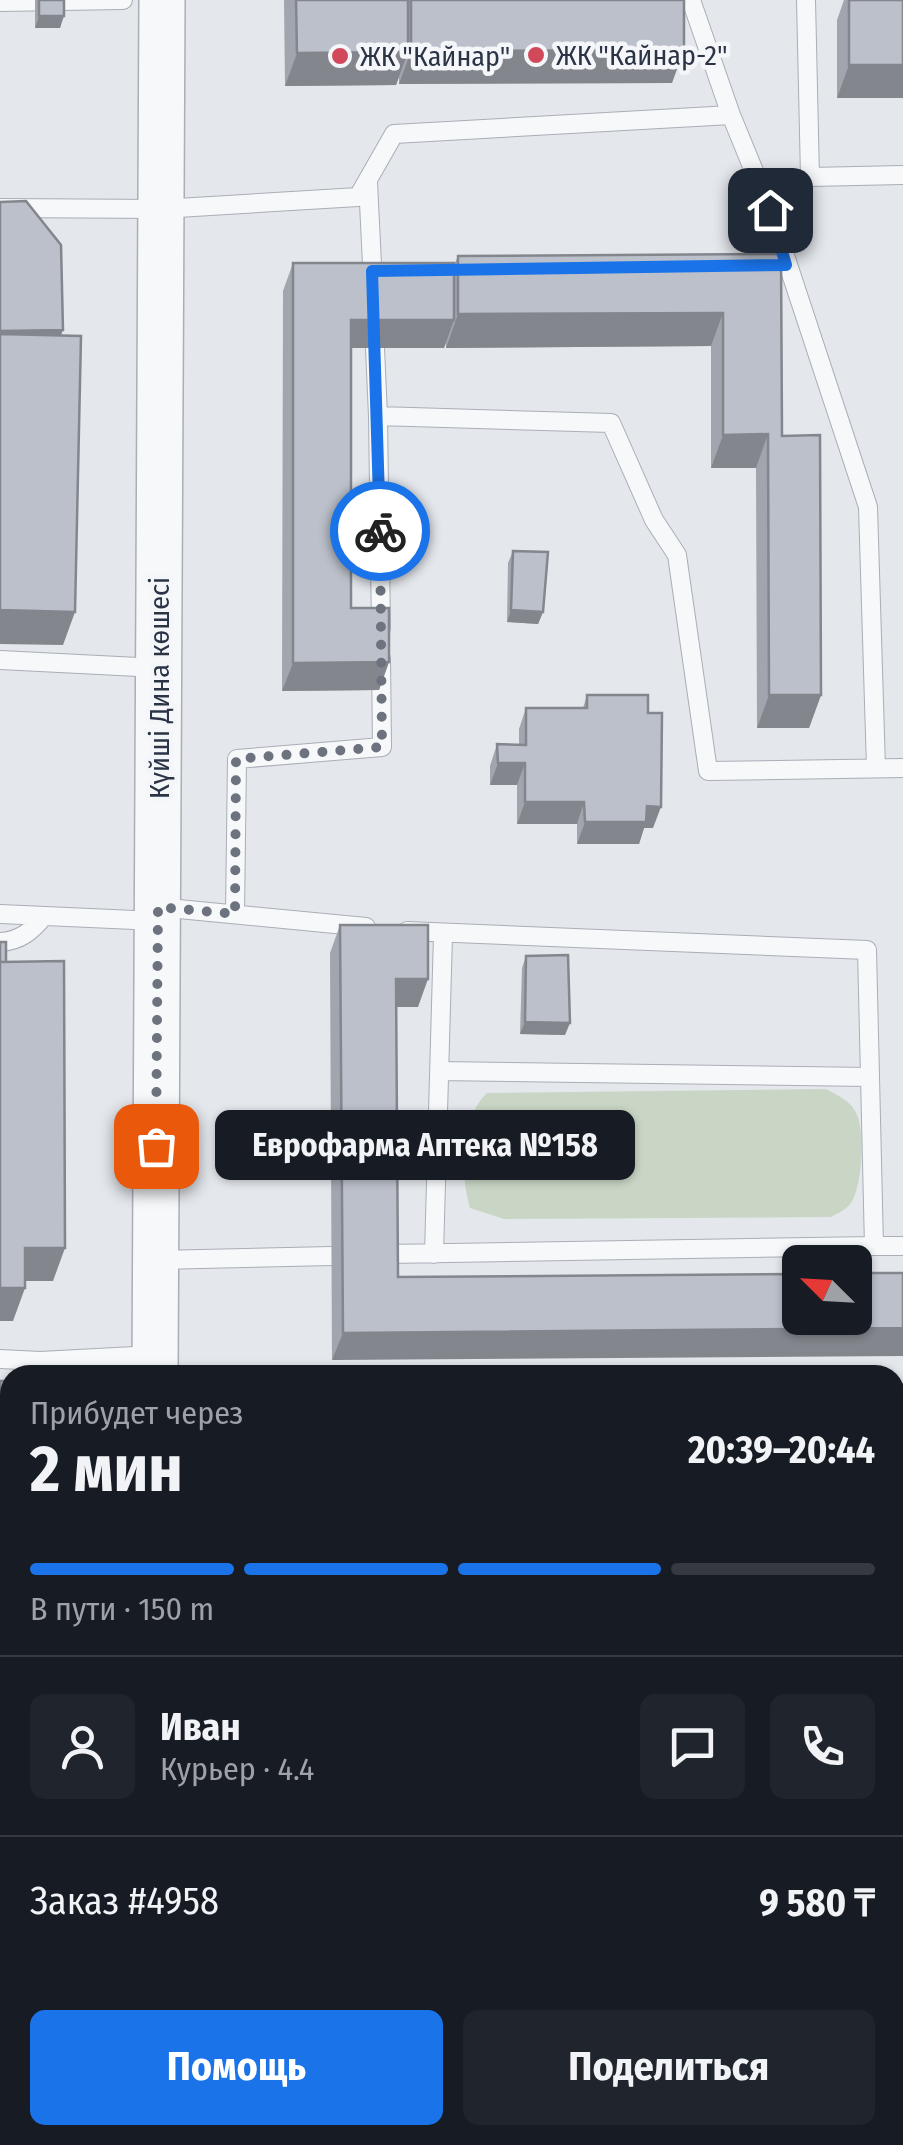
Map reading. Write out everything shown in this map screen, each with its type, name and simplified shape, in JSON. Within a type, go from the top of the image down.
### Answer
[{"type":"street","name":"Күйші Дина көшесі","points":[[155,1365],[162,0]]},
{"type":"lane","points":[[0,2],[124,0]]},
{"type":"lane","points":[[691,0],[731,115],[770,210],[868,507],[876,768]]},
{"type":"lane","points":[[806,0],[810,178]]},
{"type":"lane","points":[[0,208],[161,209],[358,196],[394,134],[731,115]]},
{"type":"lane","points":[[770,210],[810,178],[903,175]]},
{"type":"lane","points":[[235,914],[236,759],[382,747],[378,416],[368,180]]},
{"type":"lane","points":[[766,265],[786,265]]},
{"type":"lane","points":[[372,271],[392,271]]},
{"type":"lane","points":[[378,416],[611,424],[654,520],[677,555],[708,771],[903,768]]},
{"type":"lane","points":[[0,660],[159,668]]},
{"type":"lane","points":[[0,914],[235,914],[444,935],[867,950],[874,1246]]},
{"type":"lane","points":[[0,942],[23,936],[44,916]]},
{"type":"lane","points":[[434,1254],[444,935]]},
{"type":"lane","points":[[440,1071],[870,1077]]},
{"type":"lane","points":[[387,1254],[903,1246]]},
{"type":"lane","points":[[156,1260],[332,1256]]},
{"type":"lane","points":[[0,1359],[155,1365]]},
{"type":"green space","points":[[826,1089],[855,1110],[862,1147],[855,1195],[847,1208],[831,1217],[504,1219],[470,1208],[464,1179],[464,1147],[471,1117],[487,1093]]},
{"type":"building","points":[[39,0],[64,0],[64,16],[39,16]]},
{"type":"building","points":[[296,0],[408,0],[408,52],[297,53]]},
{"type":"building","points":[[411,0],[684,0],[684,50],[411,51]]},
{"type":"building","points":[[849,0],[903,0],[903,65],[849,65]]},
{"type":"building","points":[[26,201],[61,245],[63,330],[0,331],[0,202]]},
{"type":"building","points":[[781,254],[782,436],[820,435],[821,695],[769,695],[768,434],[723,435],[723,313],[458,314],[458,256]]},
{"type":"building","points":[[293,263],[454,263],[454,320],[351,320],[351,608],[389,608],[389,662],[293,663]]},
{"type":"building","points":[[0,334],[81,336],[75,612],[0,610]]},
{"type":"building","points":[[513,551],[548,552],[543,612],[511,610]]},
{"type":"building","points":[[587,695],[648,695],[648,713],[662,713],[661,807],[647,806],[646,822],[585,822],[584,802],[525,802],[525,763],[498,763],[497,744],[526,745],[526,708],[587,708]]},
{"type":"building","points":[[340,925],[428,925],[428,979],[396,979],[398,1277],[782,1274],[782,1329],[343,1333]]},
{"type":"building","points":[[0,942],[6,942],[6,962],[0,962]]},
{"type":"building","points":[[568,955],[570,1023],[525,1022],[526,956]]},
{"type":"building","points":[[64,961],[65,1248],[25,1248],[25,1288],[0,1288],[0,962]]},
{"type":"building","points":[[872,1273],[903,1273],[903,1328],[872,1328]]},
{"type":"way so far","points":[[156,1146],[158,907],[235,914],[236,759],[382,747],[380,531]]},
{"type":"place","name":"ЖК \"Кайнар-2\"","points":[[536,55]]},
{"type":"place","name":"ЖК \"Кайнар\"","points":[[340,56]]},
{"type":"place","name":"Еврофарма Аптека №158","points":[[156,1146]]},
{"type":"route","points":[[380,531],[372,271],[786,265],[770,210]]}]
